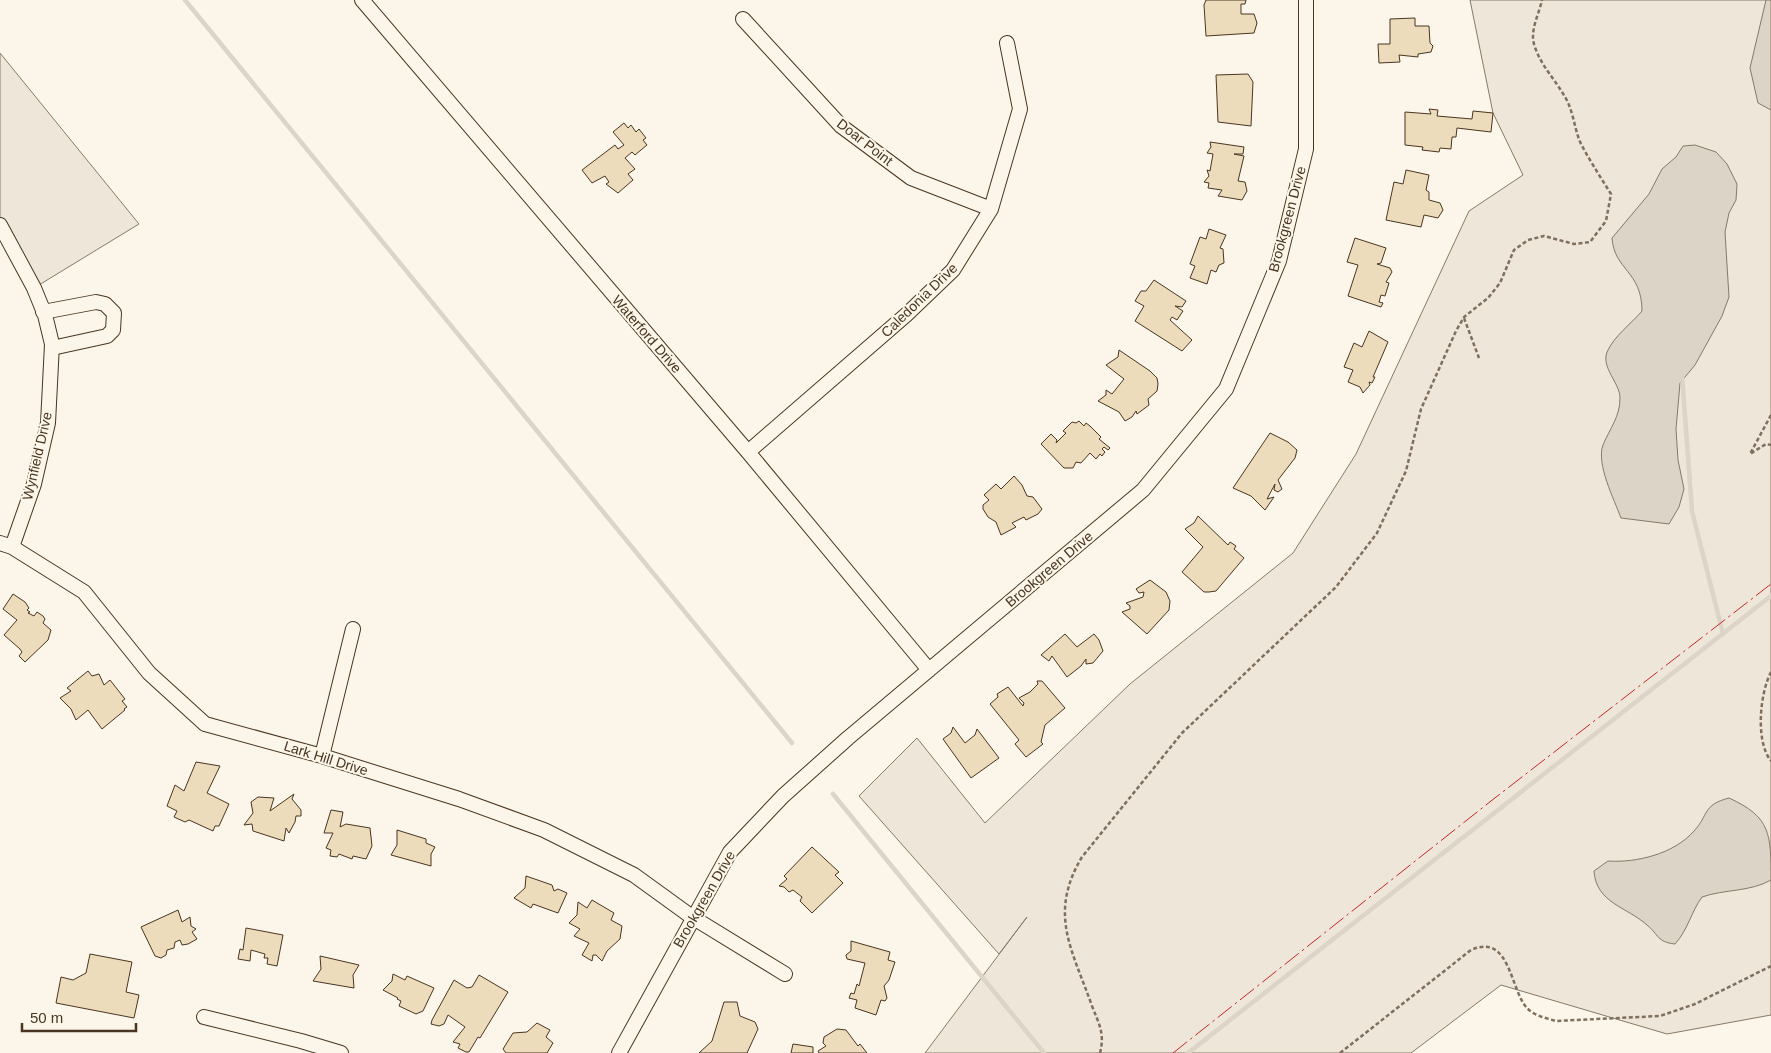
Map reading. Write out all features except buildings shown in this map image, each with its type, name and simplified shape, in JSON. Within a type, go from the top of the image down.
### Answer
[{"type":"street","name":"Waterford Drive","points":[[362,0],[748,452],[929,670]]},
{"type":"street","name":"Brookgreen Drive","points":[[619,1053],[692,916],[730,852],[783,796],[1143,490],[1226,389],[1279,261],[1306,149],[1306,0]]},
{"type":"street","name":"Doar Point","points":[[743,19],[841,126],[911,178],[991,209]]},
{"type":"street","name":"Caledonia Drive","points":[[748,452],[906,315],[953,270],[991,209],[1020,110],[1007,43]]},
{"type":"street","name":"Wynfield Drive","points":[[0,225],[34,288],[43,312],[52,348],[48,423],[34,484],[6,545]]},
{"type":"street","points":[[43,312],[96,302],[105,304],[114,313],[113,330],[107,336],[52,348]]},
{"type":"street","name":"Lark Hill Drive","points":[[6,545],[84,592],[149,674],[206,724],[322,756],[459,799],[544,830],[634,875],[692,916],[785,974]]},
{"type":"street","points":[[322,756],[353,629]]},
{"type":"street","points":[[204,1018],[301,1041],[341,1053]]},
{"type":"path","points":[[1100,1053],[1103,1034],[1074,956],[1064,921],[1064,905],[1070,878],[1082,857],[1182,732],[1336,588],[1377,533],[1406,471],[1421,409],[1464,317],[1488,298],[1500,283],[1514,250],[1528,240],[1544,236],[1574,244],[1590,242],[1606,221],[1611,194],[1580,142],[1572,112],[1565,96],[1547,73],[1534,43],[1534,25],[1539,16],[1542,0]]},
{"type":"path","points":[[1464,317],[1479,358]]},
{"type":"path","points":[[1771,415],[1750,454],[1766,444],[1771,445]]},
{"type":"path","points":[[1771,672],[1764,685],[1762,741],[1771,761]]},
{"type":"path","points":[[1340,1053],[1478,946],[1487,947],[1501,955],[1527,1008],[1541,1017],[1556,1021],[1660,1016],[1696,1004],[1771,966]]},
{"type":"shaded area","points":[[1470,0],[1771,0],[1771,1015],[1667,1034],[1501,985],[1411,1053],[925,1053],[1027,917],[999,954],[859,796],[917,738],[985,823],[1130,684],[1293,553],[1356,454],[1469,211],[1523,175],[1493,113]]},
{"type":"shaded area","points":[[1766,0],[1771,0],[1771,110],[1758,103],[1750,68]]},
{"type":"shaded area","points":[[0,53],[139,224],[34,288],[0,225]]},
{"type":"shaded area","points":[[1695,145],[1716,152],[1727,164],[1737,184],[1736,200],[1729,213],[1725,232],[1729,297],[1722,316],[1695,365],[1680,383],[1676,429],[1678,460],[1684,489],[1679,507],[1669,524],[1621,518],[1607,482],[1601,453],[1620,405],[1619,392],[1608,370],[1606,358],[1610,346],[1642,311],[1638,287],[1618,257],[1612,238],[1649,194],[1662,169],[1676,157],[1683,146]]},
{"type":"shaded area","points":[[1729,798],[1753,812],[1766,829],[1769,839],[1771,880],[1755,887],[1702,897],[1675,944],[1661,940],[1647,925],[1614,903],[1600,890],[1594,871],[1608,861],[1642,858],[1676,846],[1694,831],[1710,807]]},
{"type":"waterway","points":[[185,0],[792,743]]},
{"type":"waterway","points":[[1682,375],[1692,511],[1723,634]]},
{"type":"waterway","points":[[1188,1053],[1771,596]]},
{"type":"waterway","points":[[833,794],[1044,1053]]},
{"type":"power","points":[[1173,1053],[1491,801],[1771,584]]}]
